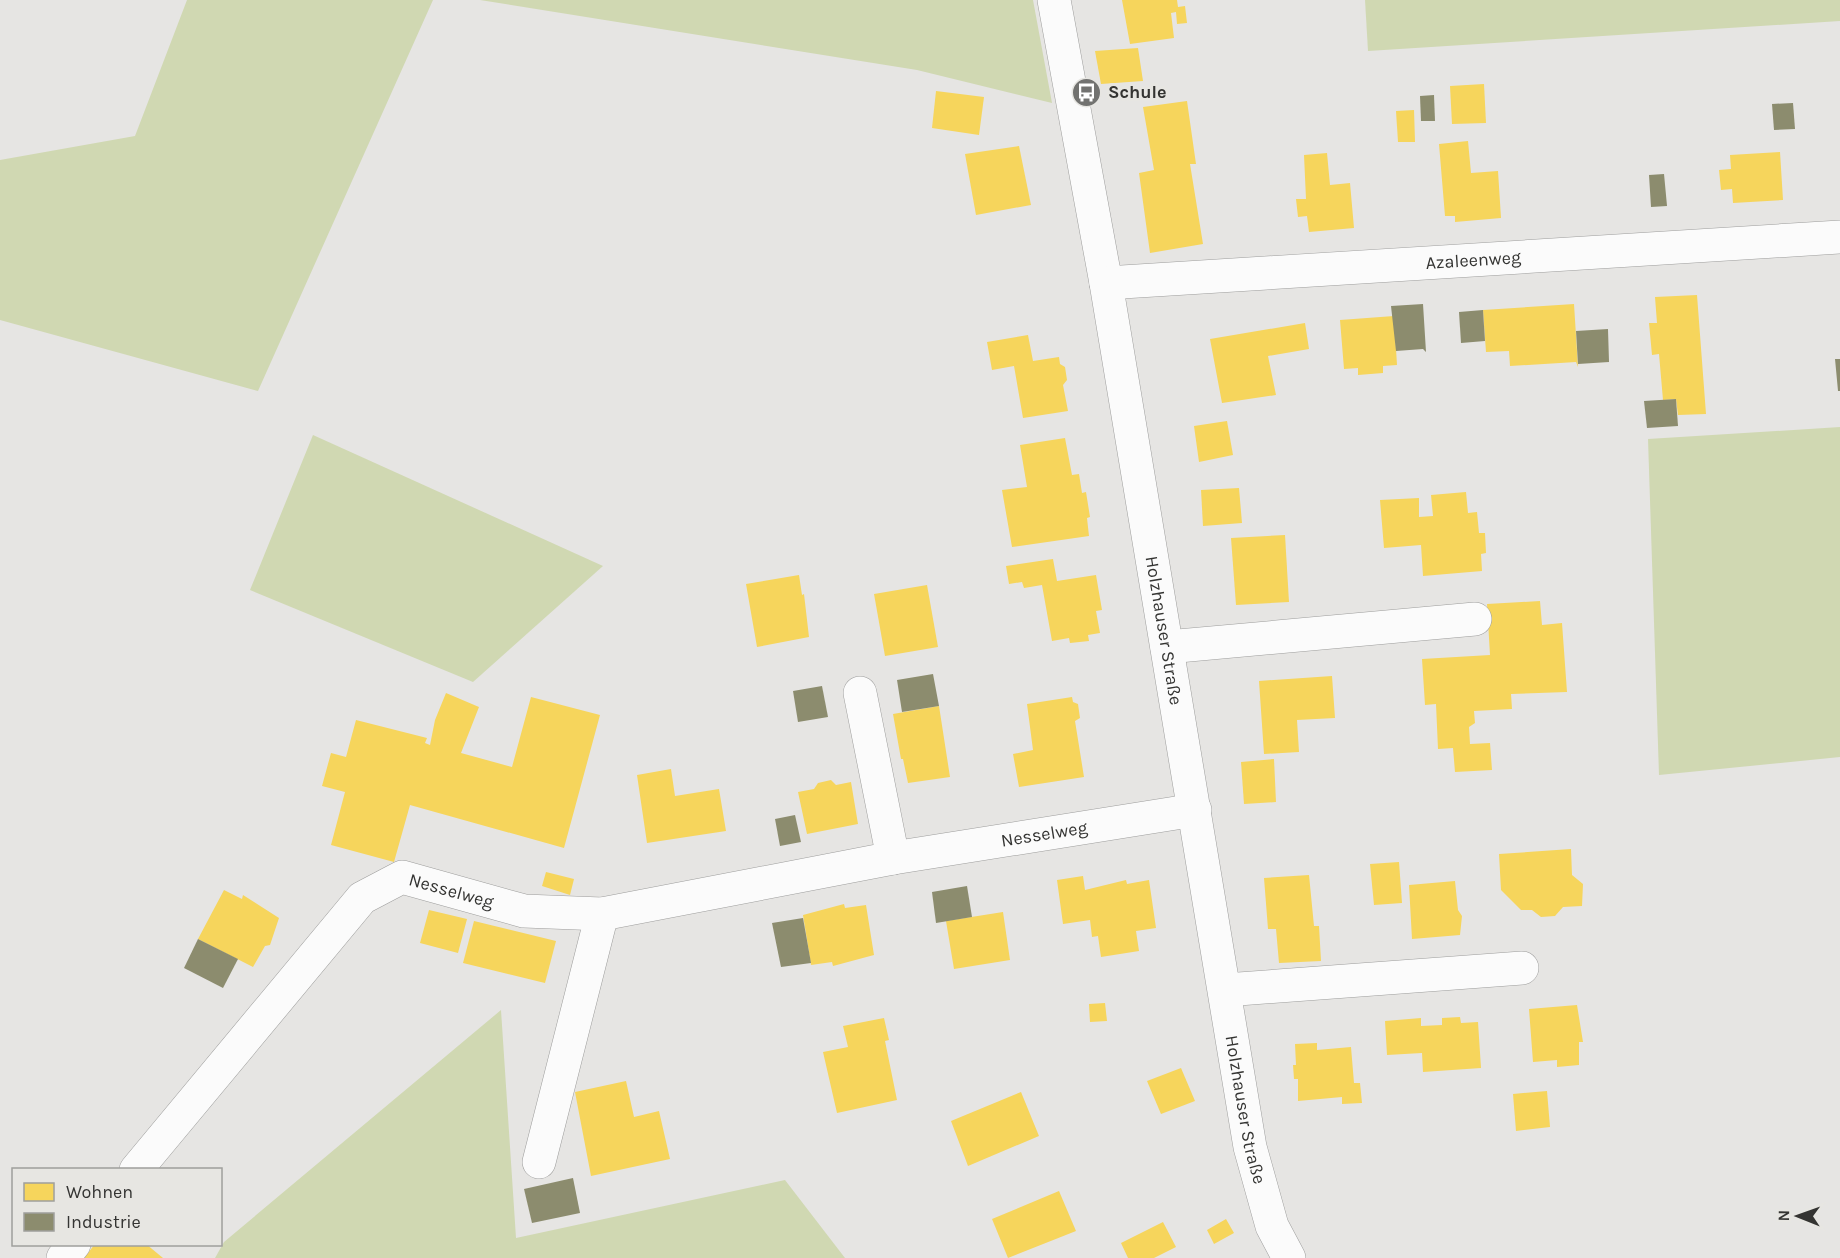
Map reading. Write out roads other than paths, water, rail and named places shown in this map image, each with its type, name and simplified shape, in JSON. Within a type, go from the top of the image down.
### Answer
[{"type":"street","name":"Holzhauser Straße","points":[[1054,0],[1106,283],[1250,1147],[1272,1227],[1289,1258]]},
{"type":"street","name":"Azaleenweg","points":[[1106,283],[1840,237]]},
{"type":"street","points":[[1167,647],[1475,619]]},
{"type":"street","points":[[860,693],[892,858]]},
{"type":"street","name":"Nesselweg","points":[[138,1168],[362,898],[402,877],[524,911],[602,914],[892,858],[1195,810]]},
{"type":"street","points":[[539,1162],[602,914]]},
{"type":"street","points":[[1225,990],[1522,968]]},
{"type":"street","points":[[63,1258],[73,1246]]},
{"type":"place","name":"Schule","points":[[1087,92]]}]
